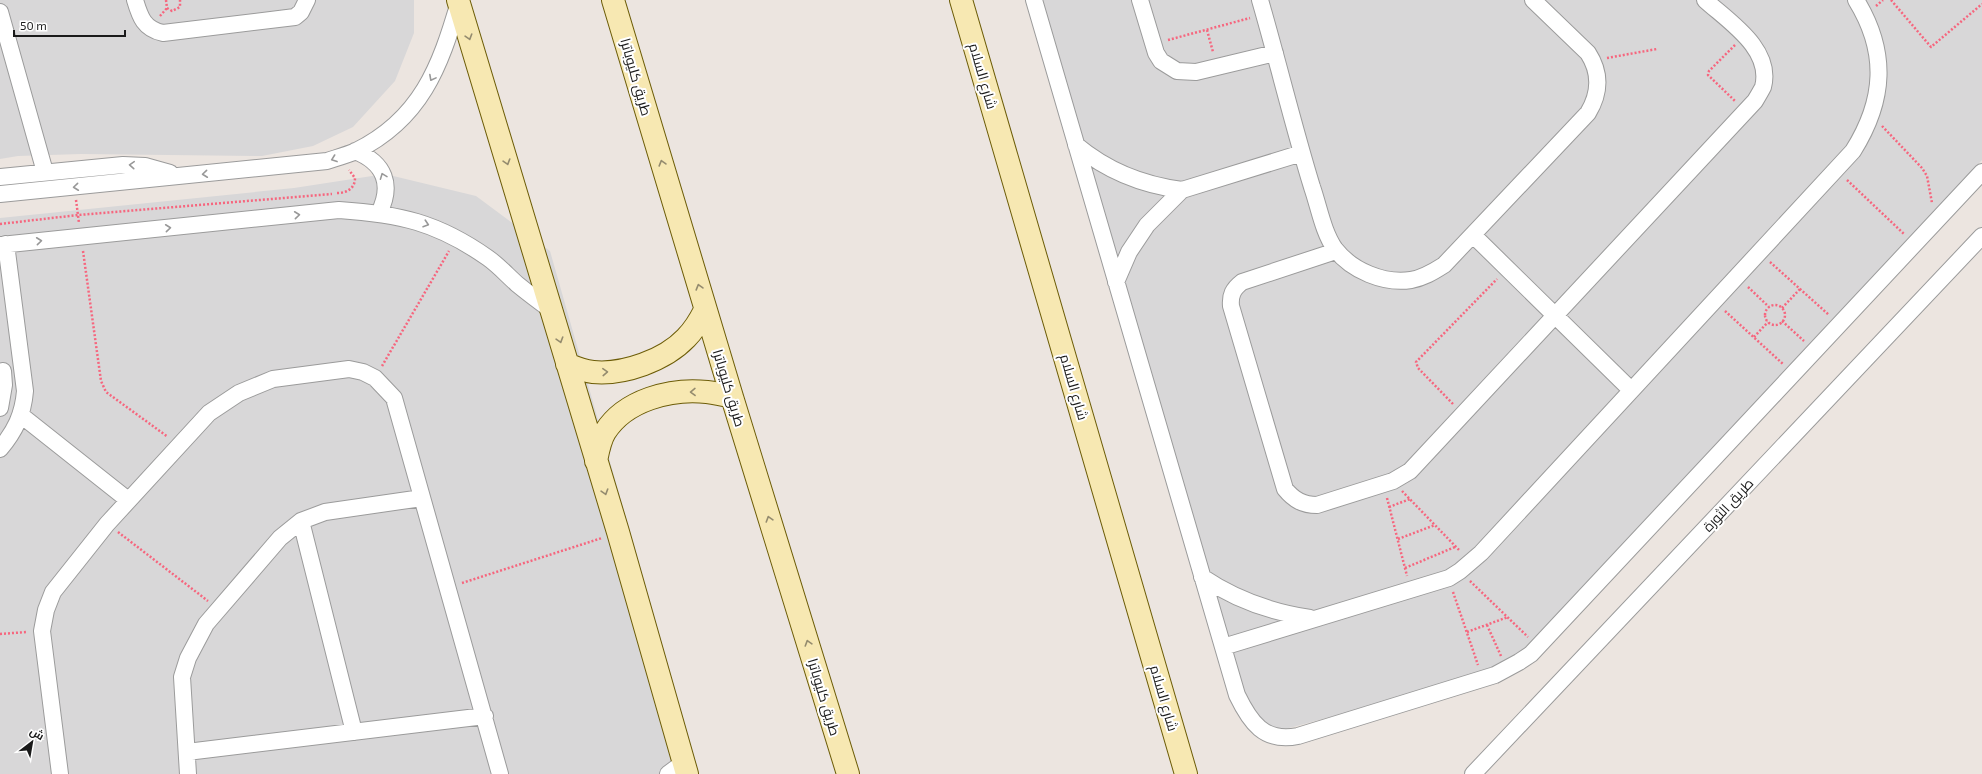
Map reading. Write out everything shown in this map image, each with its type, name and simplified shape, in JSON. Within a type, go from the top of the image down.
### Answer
[{"type":"main road","name":"طريق كليوباترا","points":[[614,0],[705,310],[848,774]]},
{"type":"main road","name":"شارع السلام","points":[[961,0],[1186,774]]},
{"type":"main road","points":[[459,1],[618,532],[679,770]]},
{"type":"main road","points":[[567,364],[581,370],[611,372],[627,369],[657,358],[672,350],[686,339],[697,325],[705,310]]},
{"type":"main road","points":[[596,461],[605,432],[625,411],[637,403],[667,394],[680,392],[707,392],[732,397]]},
{"type":"street","points":[[135,0],[142,21],[155,32],[163,33],[295,17],[300,12],[307,0]]},
{"type":"street","points":[[1034,0],[1237,695],[1242,706],[1257,726],[1266,733],[1276,737],[1287,738],[1298,736],[1483,679],[1507,670],[1539,647],[1982,172]]},
{"type":"street","points":[[1140,0],[1153,44],[1161,61],[1177,71],[1196,72],[1275,53]]},
{"type":"street","points":[[1262,7],[1302,153],[1329,239],[1336,251],[1347,262],[1361,271],[1394,281],[1411,280],[1428,275],[1444,266],[1588,114],[1594,104],[1598,87],[1597,70],[1593,60],[1588,53],[1533,0]]},
{"type":"street","points":[[1336,251],[1242,282],[1232,292],[1231,306],[1282,480],[1285,488],[1291,496],[1308,505],[1317,505],[1388,482],[1410,471],[1755,101],[1762,86],[1764,71],[1760,56],[1752,43],[1705,0]]},
{"type":"street","points":[[1223,647],[1411,589],[1460,571],[1853,151],[1872,116],[1877,97],[1879,77],[1878,52],[1873,33],[1856,0]]},
{"type":"street","points":[[0,194],[73,197],[184,176],[327,161],[355,151],[386,133],[416,103],[432,79],[446,47],[459,1]]},
{"type":"street","points":[[0,12],[45,172]]},
{"type":"street","points":[[1076,145],[1089,156],[1118,173],[1149,184],[1182,190]]},
{"type":"street","points":[[355,151],[367,156],[377,164],[384,176],[386,188],[384,201],[378,213]]},
{"type":"street","points":[[1116,282],[1129,252],[1144,229],[1158,212],[1182,190],[1302,153]]},
{"type":"street","points":[[0,177],[123,165],[145,166],[184,176]]},
{"type":"street","points":[[0,449],[11,436],[22,416],[26,392],[3,245],[338,210],[378,213],[425,224],[457,238],[489,258],[551,310]]},
{"type":"street","points":[[1473,235],[1631,390]]},
{"type":"street","name":"طريق الثورة","points":[[1473,774],[1982,236]]},
{"type":"street","points":[[60,774],[42,631],[46,610],[53,592],[107,524],[209,413],[239,393],[273,379],[349,369],[363,372],[375,378],[394,398],[485,716],[500,774]]},
{"type":"street","points":[[0,408],[4,385],[3,371]]},
{"type":"street","points":[[22,416],[128,500]]},
{"type":"street","points":[[188,774],[182,678],[188,658],[196,641],[219,609],[280,538],[301,522],[325,512],[422,498]]},
{"type":"street","points":[[301,522],[354,732]]},
{"type":"street","points":[[1202,576],[1228,593],[1255,605],[1284,614],[1314,619]]},
{"type":"street","points":[[187,752],[485,716]]},
{"type":"path","points":[[166,0],[167,8],[172,11],[180,8],[180,0]]},
{"type":"path","points":[[1891,0],[1932,48],[1982,4]]},
{"type":"path","points":[[1153,44],[1207,30],[1262,7]]},
{"type":"path","points":[[1207,30],[1217,67]]},
{"type":"path","points":[[1744,36],[1710,70],[1708,75],[1746,111]]},
{"type":"path","points":[[1593,60],[1657,49]]},
{"type":"path","points":[[1872,116],[1922,168],[1929,185],[1936,222]]},
{"type":"path","points":[[0,224],[78,215],[342,193],[351,189],[355,182],[354,175],[351,171],[343,169]]},
{"type":"path","points":[[1836,169],[1915,244]]},
{"type":"path","points":[[73,197],[78,215],[101,381],[106,392],[180,445]]},
{"type":"path","points":[[73,197],[84,200]]},
{"type":"path","points":[[375,378],[457,238]]},
{"type":"path","points":[[1759,252],[1840,325]]},
{"type":"path","points":[[1463,414],[1418,368],[1416,362],[1507,269]]},
{"type":"path","points":[[1737,276],[1769,307]]},
{"type":"path","points":[[1782,308],[1800,289]]},
{"type":"path","points":[[1714,301],[1794,374]]},
{"type":"path","points":[[1776,305],[1782,308],[1785,314],[1782,321],[1775,324],[1768,322],[1765,316],[1769,307],[1776,305]]},
{"type":"path","points":[[1782,321],[1815,352]]},
{"type":"path","points":[[1754,337],[1768,322]]},
{"type":"path","points":[[1388,482],[1410,500],[1455,546],[1460,571],[1467,632],[1483,679]]},
{"type":"path","points":[[1388,482],[1389,507],[1411,589]]},
{"type":"path","points":[[1389,507],[1410,500]]},
{"type":"path","points":[[107,524],[219,609]]},
{"type":"path","points":[[1398,539],[1435,526]]},
{"type":"path","points":[[448,588],[618,532]]},
{"type":"path","points":[[1405,568],[1455,546]]},
{"type":"path","points":[[1460,571],[1539,647]]},
{"type":"path","points":[[1467,632],[1508,617]]},
{"type":"path","points":[[1487,625],[1507,670]]},
{"type":"path","points":[[0,634],[42,631]]},
{"type":"shaded area","points":[[0,0],[414,0],[414,33],[395,81],[353,127],[313,146],[262,156],[81,154],[18,156],[0,159]]},
{"type":"shaded area","points":[[1036,0],[1982,0],[1982,160],[1529,647],[1507,663],[1458,683],[1274,732],[1248,713]]},
{"type":"shaded area","points":[[385,174],[476,196],[550,251],[699,774],[0,774],[0,218],[294,188]]}]
